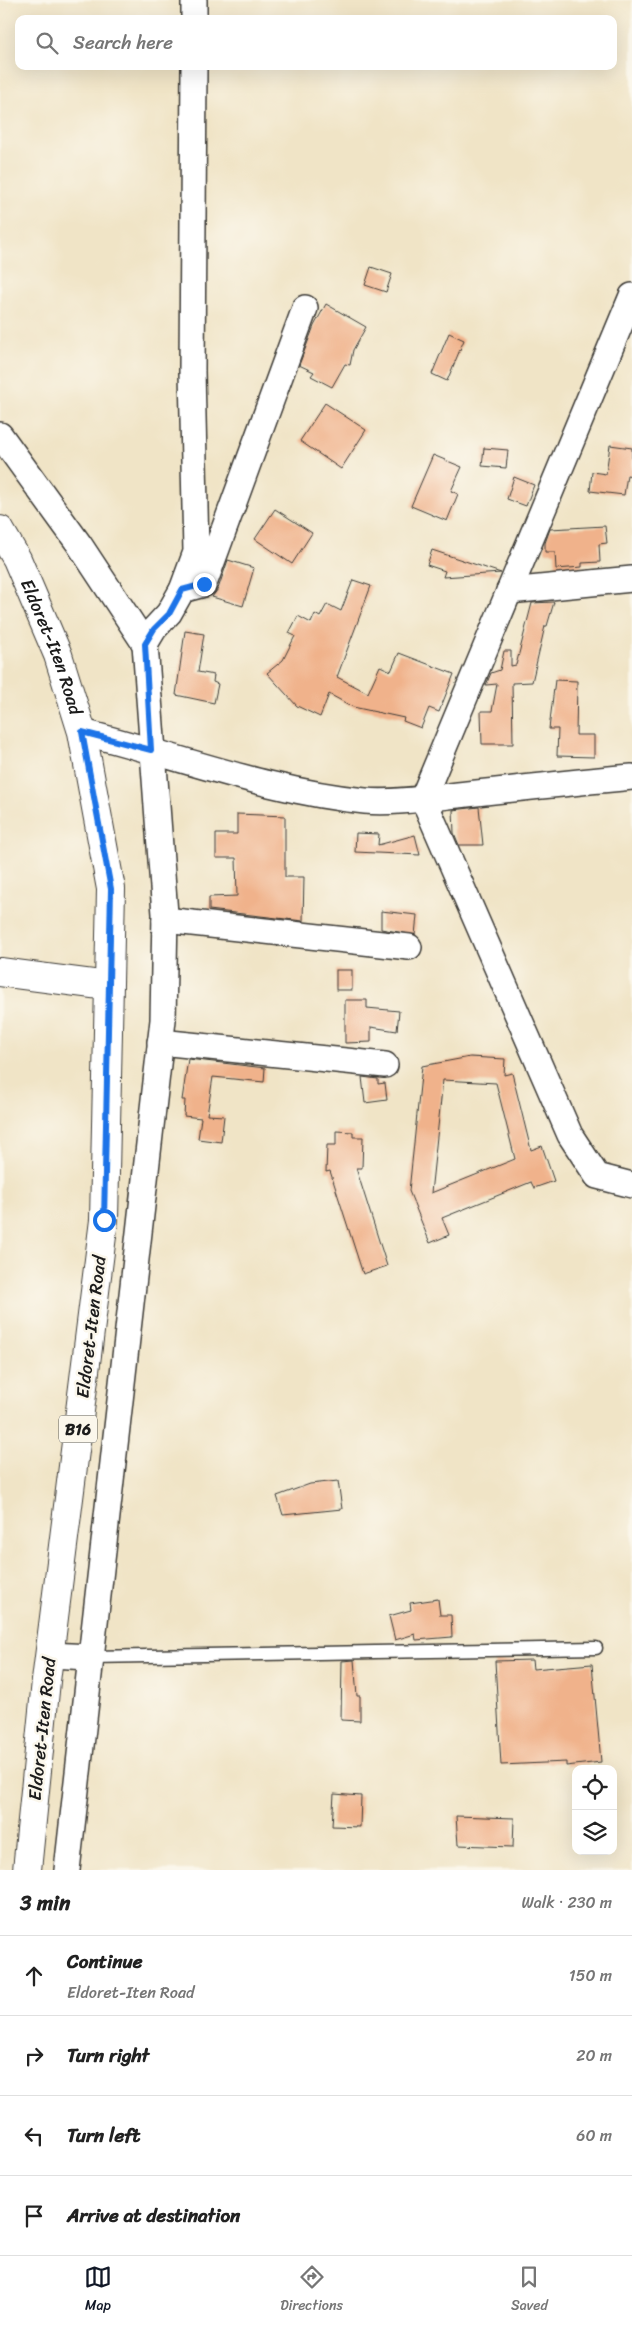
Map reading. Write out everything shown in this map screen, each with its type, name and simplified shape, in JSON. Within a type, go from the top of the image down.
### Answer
[{"type":"main road","name":"Eldoret-Iten Road","points":[[0,530],[17,559],[58,655],[82,732],[111,889],[104,1220],[49,1655],[27,1870]]},
{"type":"main road","points":[[0,972],[108,986]]},
{"type":"street","points":[[194,0],[194,15]]},
{"type":"street","points":[[145,644],[154,629],[169,614],[182,590],[196,552],[192,371],[194,70]]},
{"type":"street","points":[[632,296],[423,798],[570,1135],[597,1176],[632,1185]]},
{"type":"street","points":[[182,590],[204,584],[305,308]]},
{"type":"street","points":[[0,435],[79,544],[145,644],[151,750],[165,920],[160,1042],[67,1870]]},
{"type":"street","points":[[509,591],[632,580]]},
{"type":"street","points":[[82,732],[213,769],[317,794],[367,801],[423,798],[632,776]]},
{"type":"street","points":[[165,920],[409,947]]},
{"type":"street","points":[[160,1042],[385,1065]]},
{"type":"street","points":[[49,1655],[91,1657]]},
{"type":"lane","points":[[91,1657],[596,1648]]},
{"type":"building","points":[[371,267],[392,274],[386,292],[365,285]]},
{"type":"building","points":[[326,304],[366,327],[353,350],[350,365],[345,364],[332,387],[311,376],[314,372],[299,365],[314,326]]},
{"type":"building","points":[[449,333],[464,340],[447,381],[432,374]]},
{"type":"building","points":[[325,403],[366,430],[341,469],[300,441]]},
{"type":"building","points":[[610,445],[632,448],[632,476],[627,475],[624,495],[590,491],[592,472],[606,474]]},
{"type":"building","points":[[484,448],[508,450],[506,468],[482,466]]},
{"type":"building","points":[[433,455],[462,467],[451,491],[458,494],[447,521],[411,506]]},
{"type":"building","points":[[514,477],[534,485],[526,506],[507,499]]},
{"type":"building","points":[[275,509],[312,533],[292,564],[255,539]]},
{"type":"building","points":[[605,526],[607,543],[599,544],[600,562],[582,563],[582,567],[556,569],[555,552],[545,552],[545,543],[550,529]]},
{"type":"building","points":[[432,550],[501,573],[443,577],[445,571],[427,565]]},
{"type":"building","points":[[228,560],[254,568],[243,606],[212,597],[218,589]]},
{"type":"building","points":[[353,580],[371,586],[337,677],[368,693],[380,666],[391,671],[399,653],[454,674],[439,712],[429,708],[421,728],[403,721],[404,718],[353,707],[329,694],[320,717],[297,706],[267,673],[283,660],[295,636],[289,633],[298,616],[311,623],[315,614],[320,617],[327,604],[341,611]]},
{"type":"building","points":[[554,602],[547,626],[545,626],[532,682],[512,683],[513,744],[482,744],[481,711],[492,711],[497,684],[486,685],[491,673],[500,670],[504,651],[511,651],[511,666],[516,665],[532,603]]},
{"type":"building","points":[[185,631],[204,634],[198,672],[214,675],[213,682],[218,684],[214,703],[176,695]]},
{"type":"building","points":[[555,680],[577,681],[576,735],[594,735],[594,757],[557,756],[558,729],[549,729]]},
{"type":"building","points":[[479,807],[483,845],[459,845],[454,833],[453,810]]},
{"type":"building","points":[[237,814],[285,816],[285,877],[304,877],[303,921],[209,910],[209,897],[237,896],[236,858],[216,858],[216,834],[237,834]]},
{"type":"building","points":[[356,833],[379,834],[378,845],[415,835],[420,855],[355,852]]},
{"type":"building","points":[[381,911],[417,915],[415,935],[381,929]]},
{"type":"building","points":[[336,970],[352,970],[352,990],[336,990]]},
{"type":"building","points":[[345,1000],[367,1000],[367,1008],[399,1011],[397,1031],[371,1027],[371,1042],[345,1043]]},
{"type":"building","points":[[470,1057],[505,1059],[504,1075],[512,1073],[531,1150],[542,1146],[554,1181],[534,1188],[531,1182],[442,1218],[449,1235],[430,1243],[409,1191],[422,1066]],"holes":[[[443,1080],[496,1083],[515,1159],[431,1193]]]},
{"type":"building","points":[[188,1059],[265,1068],[264,1082],[213,1077],[207,1115],[224,1116],[221,1142],[198,1139],[201,1118],[184,1116],[185,1100],[182,1100]]},
{"type":"building","points":[[362,1077],[378,1079],[378,1084],[385,1083],[387,1100],[365,1103]]},
{"type":"building","points":[[336,1131],[353,1132],[353,1137],[363,1137],[362,1168],[356,1168],[387,1266],[363,1274],[330,1171],[326,1172],[327,1145],[336,1145]]},
{"type":"building","points":[[338,1481],[342,1509],[283,1515],[277,1496],[310,1484]]},
{"type":"building","points":[[438,1599],[440,1615],[451,1615],[452,1637],[416,1640],[415,1634],[395,1640],[389,1616],[411,1610],[410,1603]]},
{"type":"building","points":[[354,1660],[357,1696],[360,1696],[360,1721],[341,1720],[342,1661]]},
{"type":"building","points":[[532,1660],[533,1669],[592,1664],[601,1762],[566,1766],[566,1762],[501,1765],[495,1661]]},
{"type":"building","points":[[334,1794],[361,1796],[360,1827],[332,1826]]},
{"type":"building","points":[[456,1816],[514,1818],[513,1847],[458,1845]]},
{"type":"route","points":[[104,1220],[111,889],[91,770],[82,732],[151,750],[145,644],[154,629],[169,614],[182,590],[204,584]]}]
